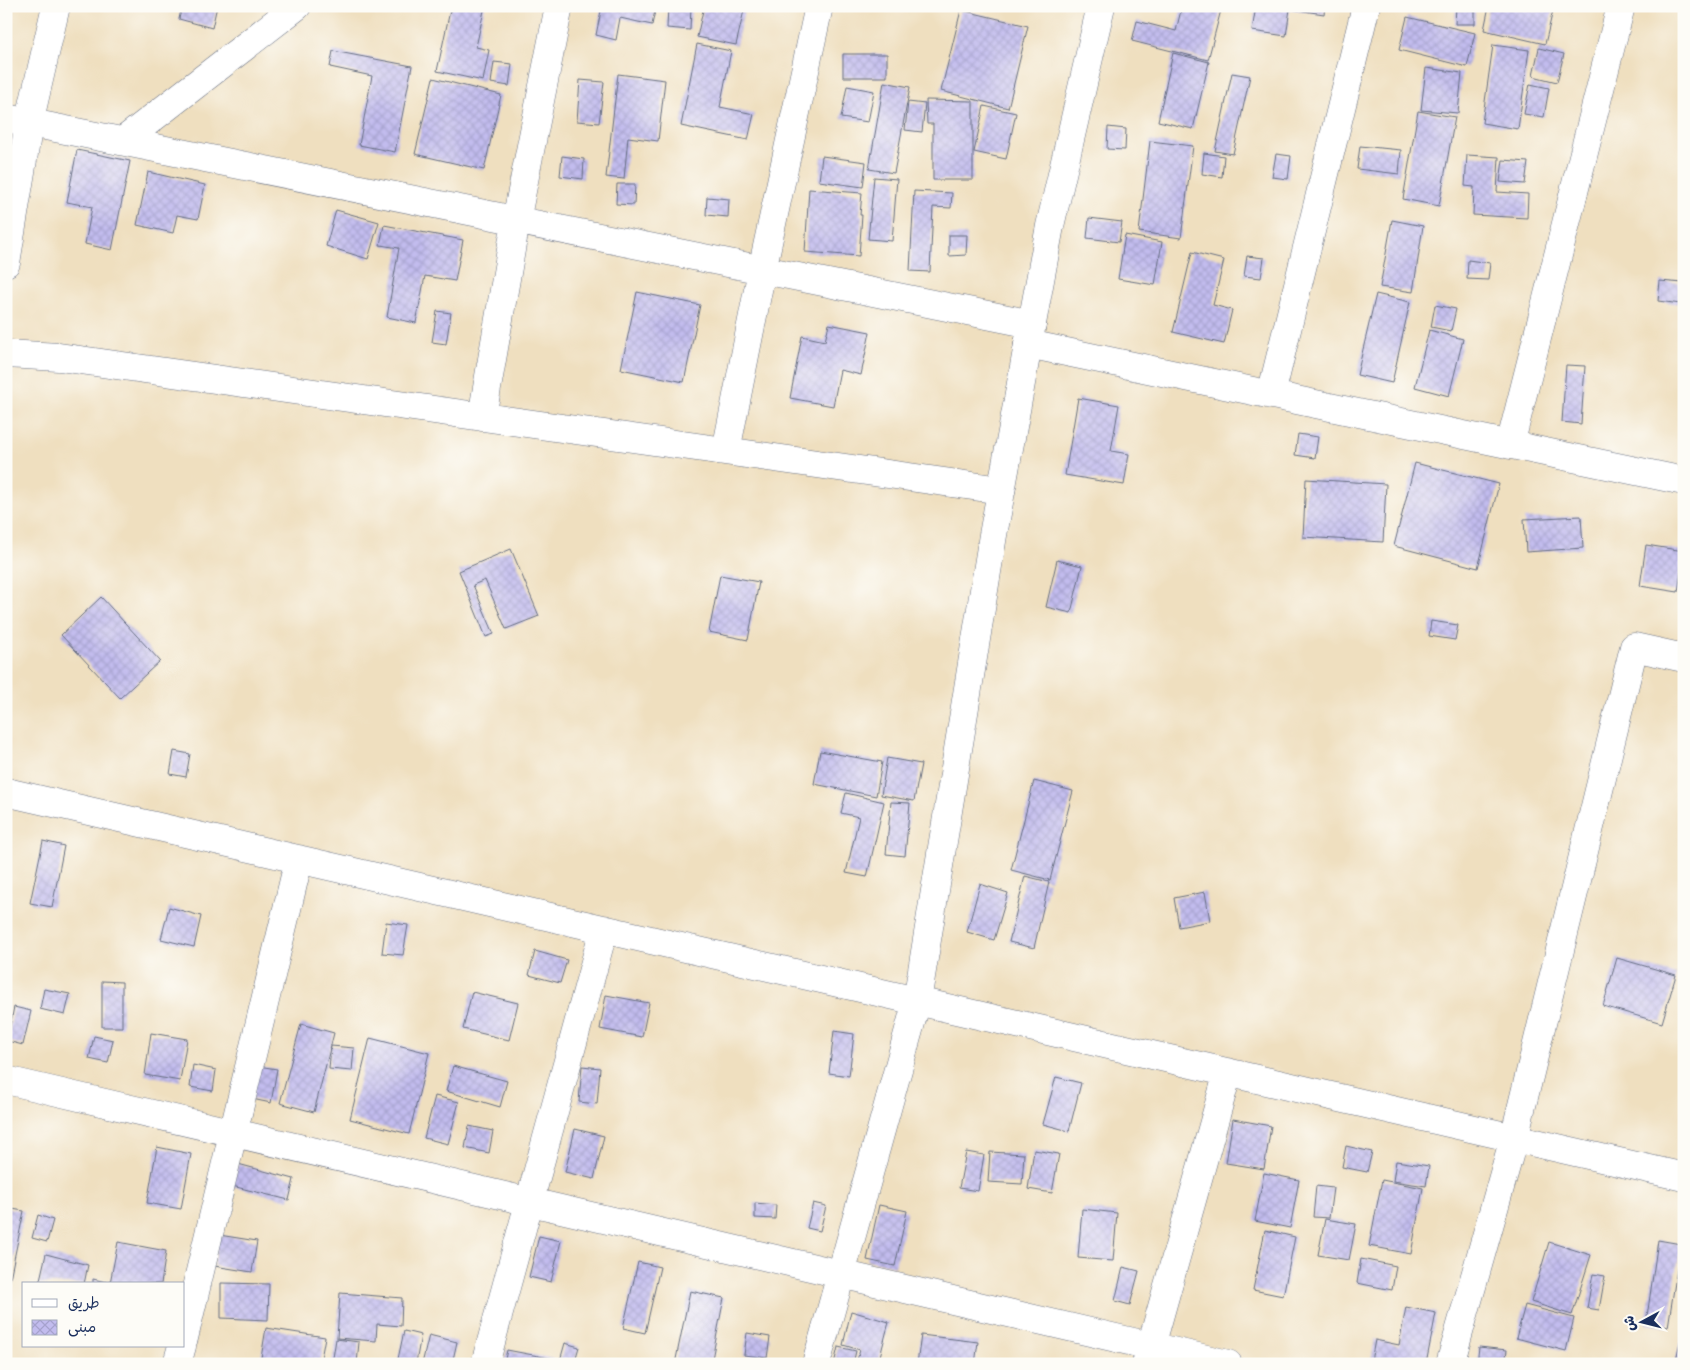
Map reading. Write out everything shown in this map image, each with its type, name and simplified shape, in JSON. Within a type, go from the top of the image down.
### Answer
[{"type":"street","points":[[6,264],[18,120],[56,6]]},
{"type":"street","points":[[123,142],[297,6]]},
{"type":"street","points":[[482,417],[516,221],[559,6]]},
{"type":"street","points":[[726,451],[762,270],[819,6]]},
{"type":"street","points":[[816,1364],[917,1001],[1001,490],[1050,226],[1101,6]]},
{"type":"street","points":[[1272,395],[1366,6]]},
{"type":"street","points":[[1510,444],[1621,6]]},
{"type":"street","points":[[18,120],[762,270],[1030,334],[1272,395],[1684,481]]},
{"type":"street","points":[[6,354],[59,358],[1001,490]]},
{"type":"street","points":[[1450,1364],[1514,1138],[1634,647],[1684,658]]},
{"type":"street","points":[[6,792],[1684,1176]]},
{"type":"street","points":[[185,1334],[299,859]]},
{"type":"street","points":[[485,1364],[604,929]]},
{"type":"street","points":[[1148,1355],[1228,1072]]},
{"type":"street","points":[[6,1080],[841,1274],[1148,1355],[1228,1364]]},
{"type":"street","points":[[178,1364],[182,1348]]},
{"type":"building","points":[[182,6],[217,6],[212,28],[179,19]]},
{"type":"building","points":[[451,6],[485,6],[476,47],[489,50],[483,81],[437,71]]},
{"type":"building","points":[[602,6],[656,6],[652,25],[620,18],[616,40],[596,35]]},
{"type":"building","points":[[668,6],[691,6],[690,30],[667,28]]},
{"type":"building","points":[[704,6],[745,6],[736,45],[697,37]]},
{"type":"building","points":[[1182,6],[1222,6],[1208,60],[1132,41],[1137,21],[1176,31]]},
{"type":"building","points":[[1256,6],[1325,6],[1324,14],[1290,9],[1286,36],[1252,31]]},
{"type":"building","points":[[1456,6],[1475,6],[1475,24],[1455,24]]},
{"type":"building","points":[[1489,6],[1554,6],[1545,44],[1484,30]]},
{"type":"building","points":[[961,10],[1028,26],[1008,108],[941,91]]},
{"type":"building","points":[[1407,17],[1475,33],[1467,67],[1399,50]]},
{"type":"building","points":[[697,44],[731,51],[720,107],[754,114],[748,140],[681,126]]},
{"type":"building","points":[[1493,45],[1529,50],[1518,129],[1482,123]]},
{"type":"building","points":[[1539,48],[1564,54],[1557,82],[1533,76]]},
{"type":"building","points":[[333,51],[412,66],[395,152],[359,145],[372,76],[330,67]]},
{"type":"building","points":[[1173,53],[1209,62],[1193,129],[1158,121]]},
{"type":"building","points":[[843,54],[887,54],[887,77],[843,77]]},
{"type":"building","points":[[494,62],[512,64],[509,86],[491,83]]},
{"type":"building","points":[[1426,68],[1462,73],[1458,113],[1421,110]]},
{"type":"building","points":[[1232,73],[1250,76],[1233,154],[1215,151]]},
{"type":"building","points":[[618,74],[665,80],[658,141],[628,137],[624,179],[606,177]]},
{"type":"building","points":[[433,78],[501,95],[484,170],[415,154]]},
{"type":"building","points":[[580,80],[604,82],[599,123],[577,121]]},
{"type":"building","points":[[884,82],[910,87],[894,173],[869,169]]},
{"type":"building","points":[[1530,84],[1549,88],[1544,117],[1524,114]]},
{"type":"building","points":[[847,86],[874,91],[868,122],[841,118]]},
{"type":"building","points":[[926,100],[973,101],[973,180],[933,180],[933,124],[927,124]]},
{"type":"building","points":[[908,102],[925,104],[922,132],[905,130]]},
{"type":"building","points":[[984,106],[1016,113],[1006,159],[974,152]]},
{"type":"building","points":[[1418,111],[1455,117],[1439,206],[1403,199]]},
{"type":"building","points":[[1108,127],[1126,129],[1125,150],[1107,149]]},
{"type":"building","points":[[1150,141],[1193,146],[1181,238],[1139,232]]},
{"type":"building","points":[[1360,146],[1401,150],[1399,174],[1357,169]]},
{"type":"building","points":[[77,150],[130,161],[112,250],[85,244],[92,207],[67,202]]},
{"type":"building","points":[[1204,153],[1224,156],[1222,177],[1202,174]]},
{"type":"building","points":[[1276,154],[1291,156],[1288,179],[1272,177]]},
{"type":"building","points":[[1467,155],[1499,157],[1497,192],[1528,194],[1527,218],[1473,215],[1474,187],[1465,186]]},
{"type":"building","points":[[562,156],[584,159],[583,179],[560,176]]},
{"type":"building","points":[[822,156],[866,162],[863,187],[819,181]]},
{"type":"building","points":[[1503,160],[1528,162],[1525,184],[1500,182]]},
{"type":"building","points":[[148,172],[205,185],[198,219],[177,215],[173,233],[137,225]]},
{"type":"building","points":[[874,177],[897,179],[892,241],[868,239]]},
{"type":"building","points":[[617,184],[635,184],[634,205],[616,204]]},
{"type":"building","points":[[809,189],[862,193],[859,256],[805,252]]},
{"type":"building","points":[[914,191],[952,193],[951,208],[933,207],[930,272],[910,271]]},
{"type":"building","points":[[707,197],[729,199],[728,217],[706,215]]},
{"type":"building","points":[[336,210],[379,222],[368,259],[326,246]]},
{"type":"building","points":[[1089,218],[1122,222],[1119,242],[1087,238]]},
{"type":"building","points":[[1392,220],[1423,226],[1413,292],[1380,287]]},
{"type":"building","points":[[384,225],[463,240],[455,281],[425,276],[416,323],[387,317],[399,248],[380,245]]},
{"type":"building","points":[[949,235],[967,235],[966,255],[949,256]]},
{"type":"building","points":[[1125,235],[1162,242],[1155,285],[1118,279]]},
{"type":"building","points":[[1192,252],[1224,260],[1213,305],[1232,310],[1224,344],[1173,332]]},
{"type":"building","points":[[1247,256],[1264,258],[1261,278],[1244,276]]},
{"type":"building","points":[[1468,260],[1490,263],[1488,280],[1467,279]]},
{"type":"building","points":[[1660,281],[1683,283],[1681,304],[1658,301]]},
{"type":"building","points":[[637,292],[700,305],[684,382],[621,369]]},
{"type":"building","points":[[1376,294],[1410,302],[1392,383],[1357,375]]},
{"type":"building","points":[[1435,305],[1456,309],[1451,331],[1431,327]]},
{"type":"building","points":[[437,311],[451,313],[446,344],[432,342]]},
{"type":"building","points":[[829,324],[870,332],[861,375],[840,370],[833,406],[790,398],[802,336],[825,341]]},
{"type":"building","points":[[1429,330],[1463,339],[1449,396],[1415,387]]},
{"type":"building","points":[[1566,365],[1585,366],[1581,424],[1562,422]]},
{"type":"building","points":[[1078,398],[1119,405],[1111,451],[1129,454],[1124,485],[1065,475]]},
{"type":"building","points":[[1298,434],[1318,437],[1315,458],[1295,455]]},
{"type":"building","points":[[1415,463],[1499,484],[1478,568],[1394,546]]},
{"type":"building","points":[[1306,479],[1386,484],[1383,542],[1303,537]]},
{"type":"building","points":[[1581,516],[1583,548],[1526,552],[1524,519]]},
{"type":"building","points":[[1646,545],[1684,551],[1678,592],[1640,586]]},
{"type":"building","points":[[511,549],[539,616],[506,629],[485,580],[473,585],[494,634],[486,637],[459,571]]},
{"type":"building","points":[[1057,560],[1082,566],[1071,613],[1046,607]]},
{"type":"building","points":[[720,575],[759,582],[748,640],[709,632]]},
{"type":"building","points":[[101,597],[160,661],[120,698],[61,635]]},
{"type":"building","points":[[1431,621],[1458,625],[1455,640],[1429,636]]},
{"type":"building","points":[[174,751],[190,754],[186,777],[170,774]]},
{"type":"building","points":[[820,751],[882,762],[876,796],[814,784]]},
{"type":"building","points":[[887,758],[921,764],[914,801],[881,795]]},
{"type":"building","points":[[1034,781],[1073,791],[1050,880],[1011,870]]},
{"type":"building","points":[[846,793],[884,802],[867,877],[846,873],[859,817],[841,813]]},
{"type":"building","points":[[891,802],[910,803],[905,856],[886,854]]},
{"type":"building","points":[[43,841],[64,846],[52,907],[30,903]]},
{"type":"building","points":[[1025,876],[1049,882],[1034,948],[1009,942]]},
{"type":"building","points":[[980,884],[1008,893],[994,940],[967,932]]},
{"type":"building","points":[[1205,892],[1210,921],[1179,927],[1174,898]]},
{"type":"building","points":[[169,907],[201,916],[194,947],[161,939]]},
{"type":"building","points":[[386,922],[408,925],[403,955],[382,953]]},
{"type":"building","points":[[535,951],[567,960],[560,983],[529,975]]},
{"type":"building","points":[[1617,958],[1676,975],[1662,1023],[1603,1006]]},
{"type":"building","points":[[102,981],[122,982],[122,1027],[102,1027]]},
{"type":"building","points":[[44,989],[70,994],[65,1015],[40,1009]]},
{"type":"building","points":[[472,992],[518,1003],[509,1040],[463,1029]]},
{"type":"building","points":[[606,995],[649,1003],[642,1037],[600,1029]]},
{"type":"building","points":[[14,1007],[31,1011],[23,1045],[7,1041]]},
{"type":"building","points":[[301,1024],[334,1033],[314,1112],[280,1103]]},
{"type":"building","points":[[834,1031],[854,1034],[849,1076],[829,1073]]},
{"type":"building","points":[[151,1033],[187,1039],[180,1081],[145,1075]]},
{"type":"building","points":[[94,1036],[113,1040],[108,1063],[89,1059]]},
{"type":"building","points":[[370,1038],[429,1053],[409,1134],[350,1119]]},
{"type":"building","points":[[331,1046],[354,1048],[352,1071],[329,1069]]},
{"type":"building","points":[[193,1065],[216,1070],[213,1091],[190,1087]]},
{"type":"building","points":[[258,1066],[277,1069],[271,1103],[252,1099]]},
{"type":"building","points":[[453,1066],[507,1081],[500,1107],[446,1091]]},
{"type":"building","points":[[582,1066],[600,1068],[597,1104],[579,1102]]},
{"type":"building","points":[[1056,1077],[1081,1083],[1069,1131],[1043,1124]]},
{"type":"building","points":[[435,1096],[459,1102],[448,1144],[424,1138]]},
{"type":"building","points":[[1233,1119],[1271,1126],[1264,1169],[1226,1163]]},
{"type":"building","points":[[469,1126],[493,1131],[489,1153],[465,1148]]},
{"type":"building","points":[[575,1129],[604,1136],[594,1179],[565,1172]]},
{"type":"building","points":[[1346,1146],[1372,1152],[1367,1172],[1342,1167]]},
{"type":"building","points":[[157,1147],[191,1154],[181,1209],[147,1203]]},
{"type":"building","points":[[1034,1150],[1059,1154],[1052,1193],[1028,1189]]},
{"type":"building","points":[[966,1152],[984,1155],[978,1191],[959,1188]]},
{"type":"building","points":[[990,1152],[1024,1154],[1022,1184],[988,1182]]},
{"type":"building","points":[[1396,1161],[1429,1166],[1426,1186],[1393,1181]]},
{"type":"building","points":[[238,1164],[294,1179],[289,1200],[232,1186]]},
{"type":"building","points":[[1264,1173],[1299,1180],[1290,1228],[1255,1221]]},
{"type":"building","points":[[1382,1180],[1423,1188],[1411,1254],[1369,1246]]},
{"type":"building","points":[[1316,1186],[1333,1188],[1329,1218],[1313,1217]]},
{"type":"building","points":[[755,1203],[776,1205],[775,1219],[755,1218]]},
{"type":"building","points":[[813,1203],[826,1206],[820,1231],[807,1228]]},
{"type":"building","points":[[879,1205],[907,1211],[895,1266],[867,1260]]},
{"type":"building","points":[[6,1208],[24,1211],[7,1293],[6,1293]]},
{"type":"building","points":[[1082,1209],[1117,1213],[1113,1261],[1078,1258]]},
{"type":"building","points":[[38,1215],[53,1220],[47,1242],[32,1238]]},
{"type":"building","points":[[1325,1219],[1356,1224],[1349,1260],[1318,1255]]},
{"type":"building","points":[[1265,1230],[1295,1237],[1283,1296],[1253,1290]]},
{"type":"building","points":[[219,1235],[257,1241],[252,1272],[214,1266]]},
{"type":"building","points":[[539,1236],[561,1241],[551,1282],[529,1277]]},
{"type":"building","points":[[1658,1240],[1681,1244],[1668,1327],[1646,1324]]},
{"type":"building","points":[[118,1242],[166,1251],[161,1282],[110,1282]]},
{"type":"building","points":[[1549,1242],[1591,1255],[1572,1315],[1531,1302]]},
{"type":"building","points":[[46,1254],[88,1265],[84,1282],[39,1282]]},
{"type":"building","points":[[1361,1259],[1396,1266],[1392,1290],[1357,1283]]},
{"type":"building","points":[[638,1262],[660,1267],[645,1333],[623,1328]]},
{"type":"building","points":[[1123,1267],[1139,1271],[1130,1305],[1115,1301]]},
{"type":"building","points":[[1593,1274],[1605,1276],[1599,1310],[1587,1308]]},
{"type":"building","points":[[93,1279],[106,1282],[93,1282]]},
{"type":"building","points":[[221,1283],[269,1284],[268,1320],[221,1318]]},
{"type":"building","points":[[690,1291],[724,1298],[711,1364],[675,1364]]},
{"type":"building","points":[[340,1293],[402,1298],[401,1326],[377,1324],[376,1341],[337,1338]]},
{"type":"building","points":[[1525,1305],[1574,1318],[1566,1351],[1516,1338]]},
{"type":"building","points":[[1406,1307],[1436,1313],[1426,1364],[1382,1364],[1371,1361],[1375,1340],[1399,1345]]},
{"type":"building","points":[[851,1311],[889,1322],[878,1364],[856,1364],[860,1350],[843,1345]]},
{"type":"building","points":[[266,1328],[325,1337],[320,1364],[260,1364]]},
{"type":"building","points":[[1683,1329],[1684,1364],[1675,1364]]},
{"type":"building","points":[[404,1331],[421,1335],[416,1363],[398,1359]]},
{"type":"building","points":[[747,1333],[770,1337],[767,1358],[744,1355]]},
{"type":"building","points":[[429,1335],[457,1342],[452,1364],[422,1364]]},
{"type":"building","points":[[921,1335],[978,1342],[975,1364],[917,1364]]},
{"type":"building","points":[[336,1339],[359,1342],[357,1364],[332,1364]]},
{"type":"building","points":[[565,1343],[579,1347],[574,1364],[559,1364]]},
{"type":"building","points":[[838,1347],[856,1351],[853,1364],[834,1364]]},
{"type":"building","points":[[1479,1347],[1507,1350],[1505,1364],[1477,1364]]},
{"type":"building","points":[[507,1350],[554,1359],[553,1364],[504,1364]]}]
